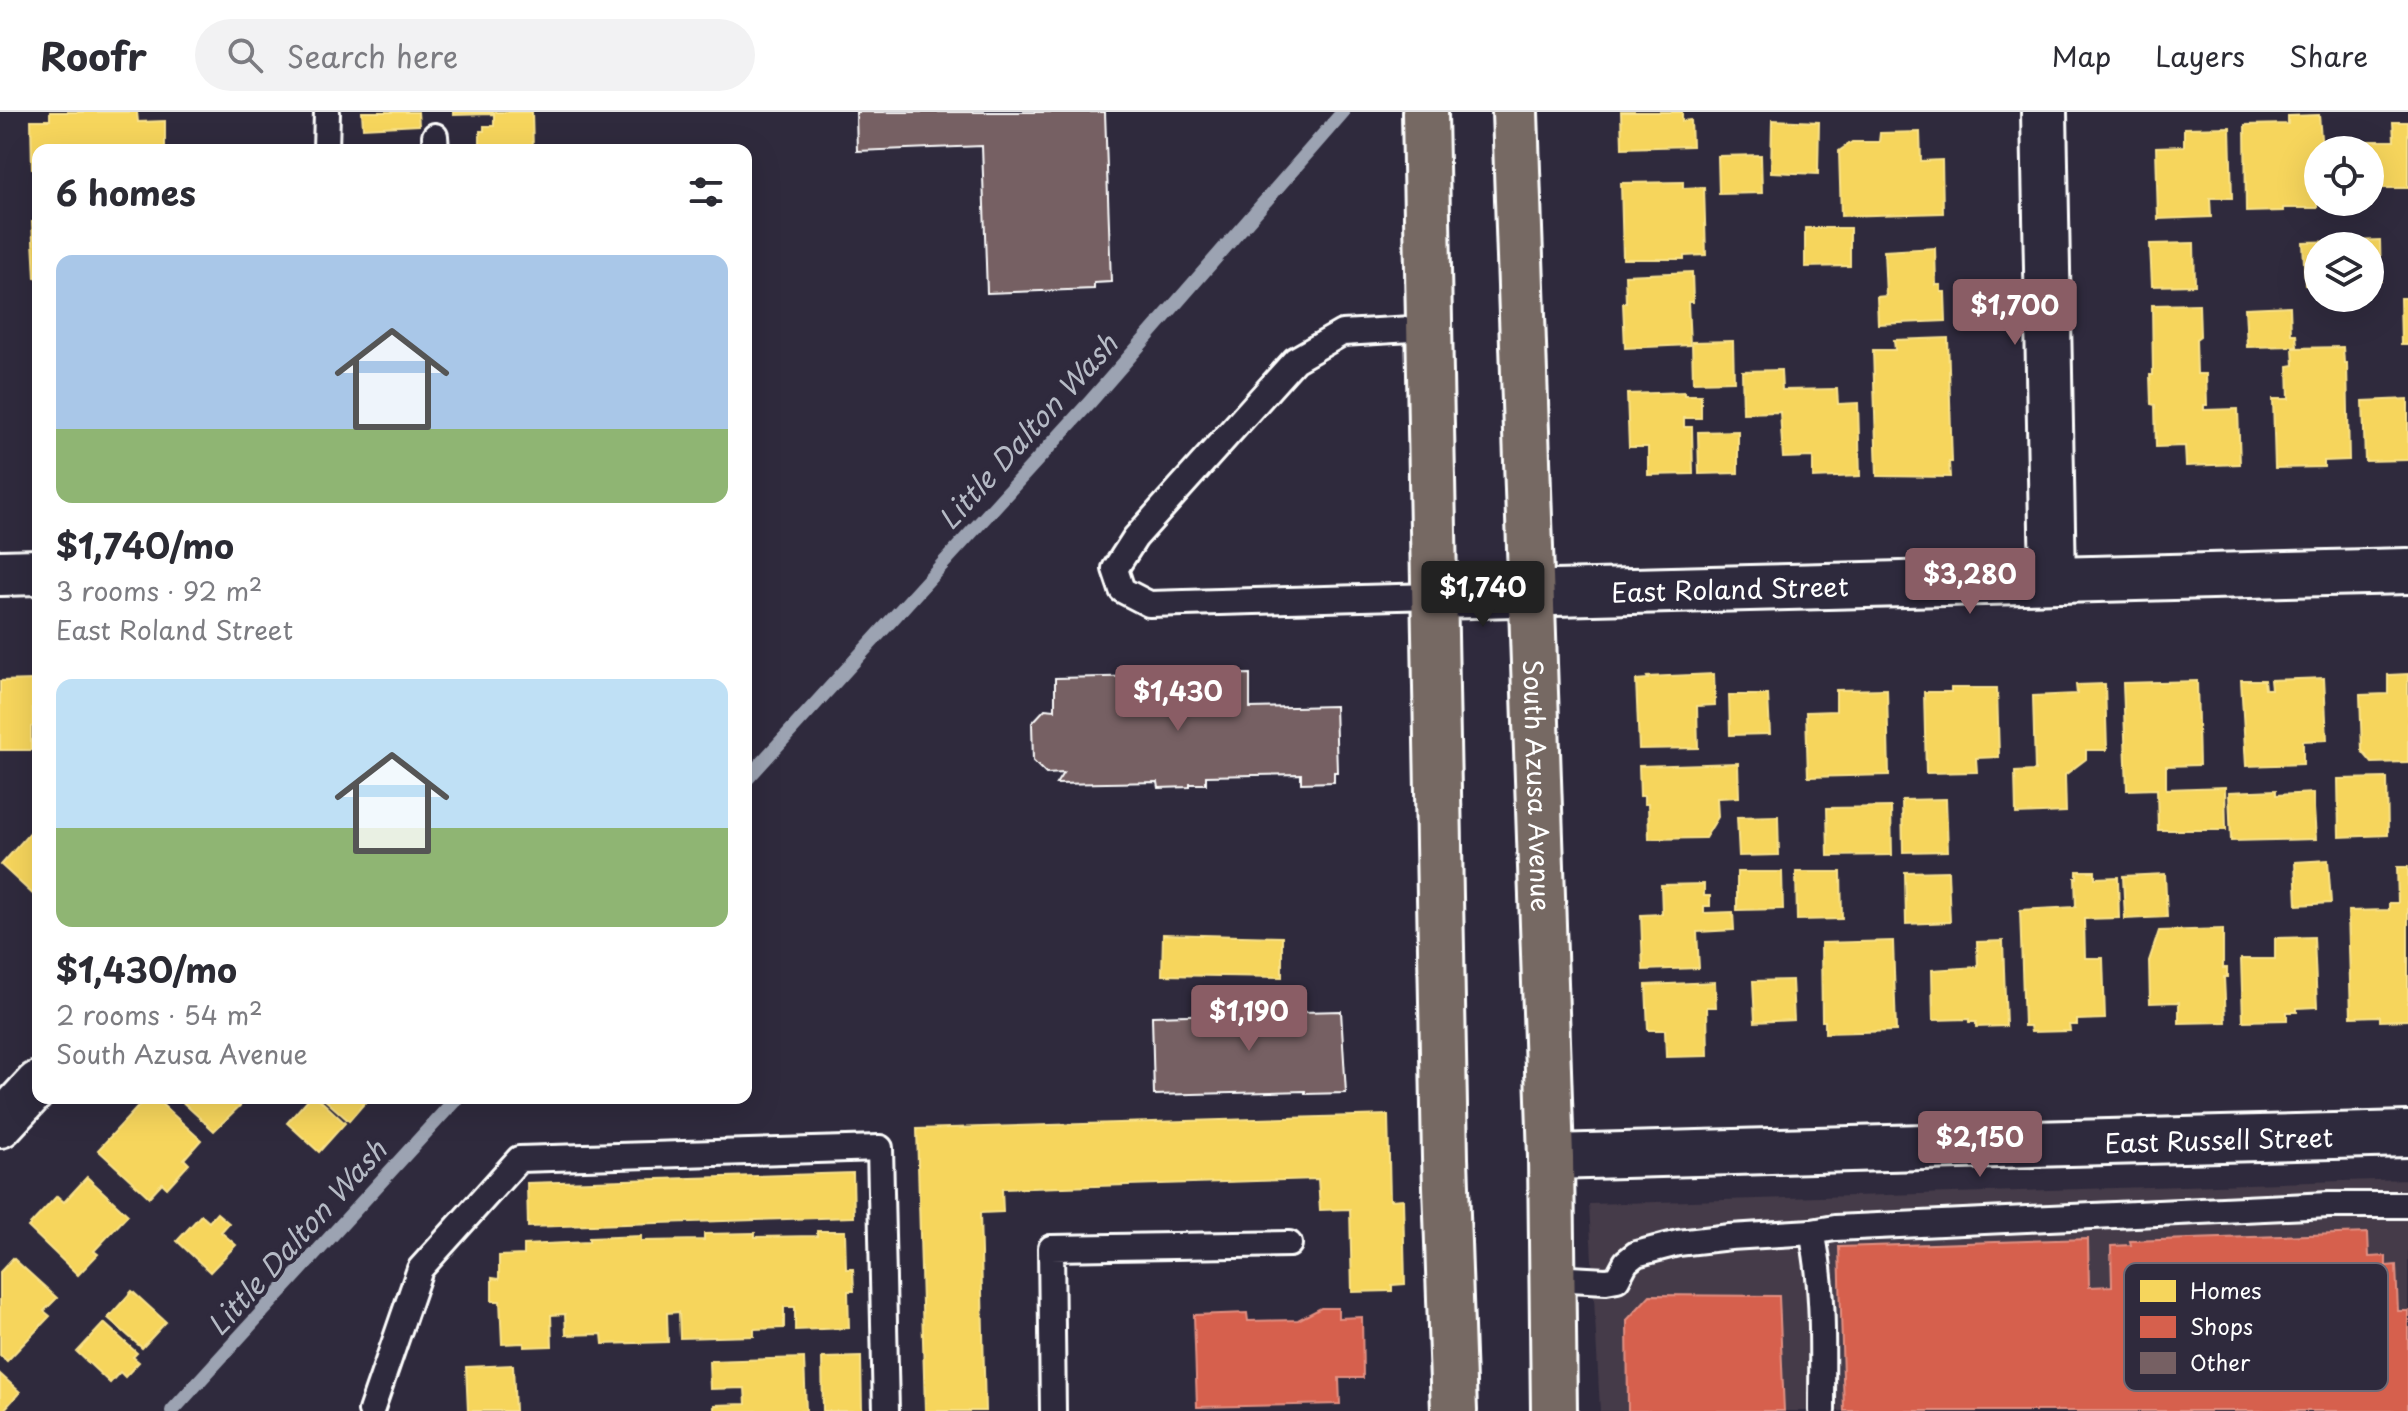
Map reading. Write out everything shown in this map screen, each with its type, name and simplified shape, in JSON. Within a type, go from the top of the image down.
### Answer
[{"type":"main road","points":[[1425,112],[1445,1158],[1454,1411]]},
{"type":"main road","name":"South Azusa Avenue","points":[[1515,112],[1551,1157],[1554,1411]]},
{"type":"street","points":[[2044,112],[2053,580]]},
{"type":"street","name":"East Roland Street","points":[[1434,596],[2408,571]]},
{"type":"street","points":[[0,573],[32,572]]},
{"type":"street","points":[[0,1125],[32,1090]]},
{"type":"street","name":"East Russell Street","points":[[1551,1157],[2408,1134]]},
{"type":"lane","points":[[326,144],[327,112]]},
{"type":"lane","points":[[1430,328],[1342,333],[1295,360],[1135,538],[1115,569],[1122,590],[1149,604],[1434,596]]},
{"type":"lane","points":[[371,1411],[420,1269],[519,1159],[880,1148],[886,1411]]},
{"type":"lane","points":[[1552,1278],[1617,1279],[1626,1262],[1636,1254],[1678,1243],[1835,1228],[2329,1205],[2408,1205]]},
{"type":"lane","points":[[1812,1232],[1821,1292],[1822,1411]]},
{"type":"lane","points":[[1053,1411],[1051,1248],[1289,1244]]},
{"type":"shaded area","points":[[2408,1179],[2408,1411],[1600,1411],[1589,1204]]},
{"type":"building: Homes","points":[[50,112],[137,112],[138,122],[165,121],[165,144],[32,144],[32,169],[31,120],[50,120]]},
{"type":"building: Homes","points":[[362,112],[418,112],[419,125],[363,128]]},
{"type":"building: Homes","points":[[453,112],[532,112],[533,144],[480,144],[480,131],[484,131],[484,126],[494,126],[494,114],[453,115]]},
{"type":"building: Homes","points":[[1621,112],[1682,112],[1682,121],[1691,120],[1692,146],[1622,148]]},
{"type":"building: Homes","points":[[2319,115],[2321,136],[2304,136],[2304,208],[2246,212],[2245,125],[2288,124],[2288,116]]},
{"type":"building: Homes","points":[[1772,120],[1819,122],[1818,174],[1771,172]]},
{"type":"building: Homes","points":[[2393,122],[2408,122],[2408,188],[2384,188],[2384,141],[2394,141]]},
{"type":"building: Homes","points":[[2230,127],[2232,198],[2210,198],[2211,217],[2158,219],[2156,147],[2184,146],[2184,128]]},
{"type":"building: Homes","points":[[1920,132],[1921,161],[1942,160],[1943,213],[1841,216],[1839,151],[1852,142],[1879,142],[1880,133]]},
{"type":"building: Homes","points":[[1761,155],[1762,193],[1719,194],[1718,156]]},
{"type":"building: Homes","points":[[1683,182],[1683,188],[1704,187],[1706,255],[1684,256],[1684,259],[1623,259],[1621,183]]},
{"type":"building: Homes","points":[[1805,228],[1850,228],[1850,266],[1805,267]]},
{"type":"building: Homes","points":[[2194,243],[2195,285],[2152,286],[2150,244]]},
{"type":"building: Homes","points":[[1935,248],[1936,285],[1941,285],[1941,292],[1945,292],[1946,321],[1878,324],[1877,297],[1886,296],[1884,251]]},
{"type":"building: Homes","points":[[1692,272],[1693,302],[1688,302],[1690,345],[1625,348],[1625,275]]},
{"type":"building: Homes","points":[[2400,298],[2408,298],[2408,345],[2401,345]]},
{"type":"building: Homes","points":[[2199,304],[2197,374],[2206,374],[2207,405],[2204,405],[2204,410],[2238,409],[2240,464],[2186,466],[2185,446],[2156,447],[2155,405],[2151,404],[2150,375],[2153,375],[2152,305]]},
{"type":"building: Homes","points":[[2290,306],[2291,334],[2296,334],[2297,346],[2247,347],[2245,308]]},
{"type":"building: Homes","points":[[1948,338],[1950,477],[1877,476],[1873,350],[1895,350],[1894,340]]},
{"type":"building: Homes","points":[[1733,341],[1734,381],[1693,382],[1692,342]]},
{"type":"building: Homes","points":[[2343,347],[2344,363],[2347,363],[2349,460],[2324,461],[2324,467],[2275,468],[2273,399],[2289,399],[2288,366],[2294,365],[2293,348]]},
{"type":"building: Homes","points":[[1781,370],[1782,390],[1837,389],[1838,404],[1858,403],[1860,476],[1813,478],[1813,457],[1783,458],[1780,412],[1743,413],[1742,371]]},
{"type":"building: Homes","points":[[1684,392],[1684,395],[1701,395],[1701,418],[1684,418],[1684,427],[1692,427],[1693,474],[1648,475],[1648,447],[1629,447],[1627,394]]},
{"type":"building: Homes","points":[[2408,399],[2408,460],[2365,461],[2363,401]]},
{"type":"building: Homes","points":[[1738,431],[1738,473],[1699,474],[1698,432]]},
{"type":"building: Homes","points":[[1714,674],[1715,705],[1697,706],[1698,748],[1639,749],[1636,680]]},
{"type":"building: Homes","points":[[2408,674],[2408,762],[2372,763],[2362,751],[2360,695],[2388,694],[2388,675]]},
{"type":"building: Homes","points":[[2324,678],[2327,740],[2303,741],[2303,764],[2246,766],[2241,680],[2264,680],[2265,689],[2271,689],[2270,680]]},
{"type":"building: Homes","points":[[32,680],[31,750],[0,750],[0,681]]},
{"type":"building: Homes","points":[[2197,681],[2199,765],[2166,766],[2166,789],[2225,787],[2226,830],[2158,830],[2157,789],[2127,790],[2123,683]]},
{"type":"building: Homes","points":[[2105,684],[2107,750],[2086,750],[2086,759],[2065,775],[2066,812],[2016,814],[2015,772],[2035,771],[2033,696],[2077,694],[2076,685]]},
{"type":"building: Homes","points":[[1951,688],[1997,688],[1999,757],[1976,758],[1977,772],[1926,773],[1924,692],[1951,692]]},
{"type":"building: Homes","points":[[1887,689],[1889,775],[1808,777],[1806,712],[1836,711],[1836,690]]},
{"type":"building: Homes","points":[[1729,695],[1768,695],[1770,734],[1730,735]]},
{"type":"building: Homes","points":[[1738,763],[1739,797],[1717,798],[1718,817],[1705,838],[1649,839],[1648,804],[1644,804],[1644,796],[1640,796],[1639,766]]},
{"type":"building: Homes","points":[[2387,778],[2388,835],[2339,837],[2338,779]]},
{"type":"building: Homes","points":[[2276,790],[2276,795],[2313,793],[2316,839],[2231,841],[2229,792]]},
{"type":"building: Homes","points":[[1946,799],[1948,851],[1903,852],[1902,800]]},
{"type":"building: Homes","points":[[1891,807],[1892,855],[1828,856],[1827,808]]},
{"type":"building: Homes","points":[[1778,816],[1779,855],[1739,856],[1737,817]]},
{"type":"building: Homes","points":[[32,830],[32,893],[1,865]]},
{"type":"building: Homes","points":[[2328,860],[2331,903],[2297,905],[2295,862]]},
{"type":"building: Homes","points":[[2397,867],[2408,867],[2408,1020],[2380,1021],[2380,1016],[2351,1017],[2348,911],[2389,910],[2389,903],[2398,903]]},
{"type":"building: Homes","points":[[1948,871],[1950,922],[1906,924],[1905,872]]},
{"type":"building: Homes","points":[[2077,871],[2095,871],[2095,878],[2118,877],[2119,918],[2084,919],[2085,958],[2103,958],[2105,1019],[2077,1020],[2077,1025],[2069,1025],[2070,1031],[2031,1032],[2030,1026],[2024,1026],[2020,910],[2076,907]]},
{"type":"building: Homes","points":[[1737,872],[1782,872],[1783,909],[1737,910]]},
{"type":"building: Homes","points":[[1796,872],[1841,872],[1842,919],[1797,920]]},
{"type":"building: Homes","points":[[2165,874],[2167,917],[2125,919],[2123,876]]},
{"type":"building: Homes","points":[[1704,884],[1704,896],[1710,896],[1710,906],[1704,906],[1704,913],[1733,912],[1734,930],[1697,932],[1699,968],[1643,970],[1641,915],[1662,914],[1661,885]]},
{"type":"building: Homes","points":[[2223,929],[2223,968],[2227,968],[2227,977],[2224,977],[2226,1022],[2179,1023],[2179,1002],[2150,1003],[2149,961],[2159,931]]},
{"type":"building: Homes","points":[[1163,934],[1282,937],[1282,977],[1162,975]]},
{"type":"building: Homes","points":[[2314,937],[2317,1007],[2287,1012],[2287,1020],[2243,1021],[2241,959],[2275,959],[2275,938]]},
{"type":"building: Homes","points":[[1893,941],[1896,1031],[1825,1033],[1825,1021],[1822,1021],[1821,943]]},
{"type":"building: Homes","points":[[2003,941],[2006,1026],[1976,1027],[1976,1022],[1969,1022],[1969,1019],[1933,1020],[1932,970],[1978,967],[1977,942]]},
{"type":"building: Homes","points":[[1792,980],[1794,1020],[1755,1022],[1753,981]]},
{"type":"building: Homes","points":[[1715,982],[1716,1007],[1707,1007],[1708,1056],[1666,1057],[1665,1030],[1648,1030],[1646,985]]},
{"type":"building: Homes","points":[[140,1104],[162,1104],[201,1140],[184,1159],[189,1164],[167,1188],[162,1183],[149,1197],[98,1150]]},
{"type":"building: Homes","points":[[185,1104],[242,1104],[214,1131]]},
{"type":"building: Homes","points":[[304,1104],[324,1104],[345,1123],[319,1152],[287,1123]]},
{"type":"building: Homes","points":[[330,1104],[364,1104],[349,1121]]},
{"type":"building: Homes","points":[[1388,1115],[1390,1200],[1403,1199],[1405,1284],[1392,1285],[1392,1291],[1352,1292],[1350,1209],[1320,1210],[1318,1179],[1002,1189],[1003,1212],[980,1213],[985,1411],[925,1411],[917,1129]]},
{"type":"building: Homes","points":[[853,1173],[854,1217],[528,1227],[527,1183]]},
{"type":"building: Homes","points":[[87,1177],[128,1215],[94,1251],[98,1254],[78,1275],[28,1227],[57,1196],[64,1202]]},
{"type":"building: Homes","points":[[217,1213],[229,1223],[221,1232],[236,1245],[210,1272],[177,1241],[201,1215],[209,1222]]},
{"type":"building: Homes","points":[[817,1231],[845,1231],[846,1269],[853,1269],[854,1291],[848,1291],[849,1328],[795,1330],[795,1307],[784,1307],[784,1328],[754,1329],[754,1336],[680,1338],[679,1312],[667,1313],[668,1342],[603,1344],[602,1334],[566,1335],[565,1314],[551,1315],[552,1346],[502,1344],[500,1301],[492,1301],[492,1278],[499,1279],[499,1256],[524,1255],[524,1245],[641,1236],[641,1241],[704,1240],[704,1234],[817,1236]]},
{"type":"building: Homes","points":[[13,1258],[57,1298],[44,1311],[50,1316],[7,1361],[0,1355],[0,1272]]},
{"type":"building: Homes","points":[[132,1291],[166,1322],[142,1348],[108,1318]]},
{"type":"building: Homes","points":[[104,1323],[137,1353],[133,1357],[139,1362],[125,1377],[120,1372],[110,1383],[77,1352]]},
{"type":"building: Homes","points":[[861,1357],[862,1411],[823,1411],[822,1358]]},
{"type":"building: Homes","points":[[804,1358],[806,1411],[714,1411],[714,1405],[746,1404],[745,1388],[710,1389],[709,1361]]},
{"type":"building: Homes","points":[[513,1365],[515,1411],[468,1411],[466,1367]]},
{"type":"building: Homes","points":[[0,1374],[20,1392],[3,1411],[0,1411]]},
{"type":"building: Shops","points":[[2368,1233],[2369,1257],[2386,1256],[2386,1263],[2124,1263],[2124,1391],[2388,1391],[2388,1266],[2396,1265],[2398,1311],[2408,1311],[2408,1411],[1844,1411],[1839,1247],[2088,1239],[2089,1287],[2112,1286],[2111,1246],[2131,1245],[2130,1241]]},
{"type":"building: Shops","points":[[1650,1295],[1779,1296],[1784,1411],[1628,1411],[1627,1320]]},
{"type":"building: Shops","points":[[1321,1308],[1338,1308],[1338,1318],[1362,1317],[1363,1378],[1339,1378],[1340,1404],[1197,1407],[1194,1315],[1247,1313],[1248,1321],[1298,1320]]},
{"type":"building: Other","points":[[856,112],[1105,112],[1111,282],[1094,283],[1094,289],[987,293],[982,146],[857,151]]},
{"type":"building: Other","points":[[1250,674],[1250,708],[1335,706],[1337,772],[1334,772],[1334,782],[1301,783],[1301,774],[1206,776],[1206,784],[1190,784],[1190,787],[1159,788],[1158,782],[1056,784],[1063,773],[1046,774],[1033,761],[1032,723],[1045,709],[1055,710],[1055,678]]},
{"type":"building: Other","points":[[1341,1011],[1346,1093],[1305,1094],[1305,1091],[1154,1095],[1152,1016]]},
{"type":"waterway","name":"Little Dalton Wash","points":[[752,773],[1090,402],[1343,112]]},
{"type":"waterway","name":"Little Dalton Wash","points":[[172,1411],[452,1104]]}]
